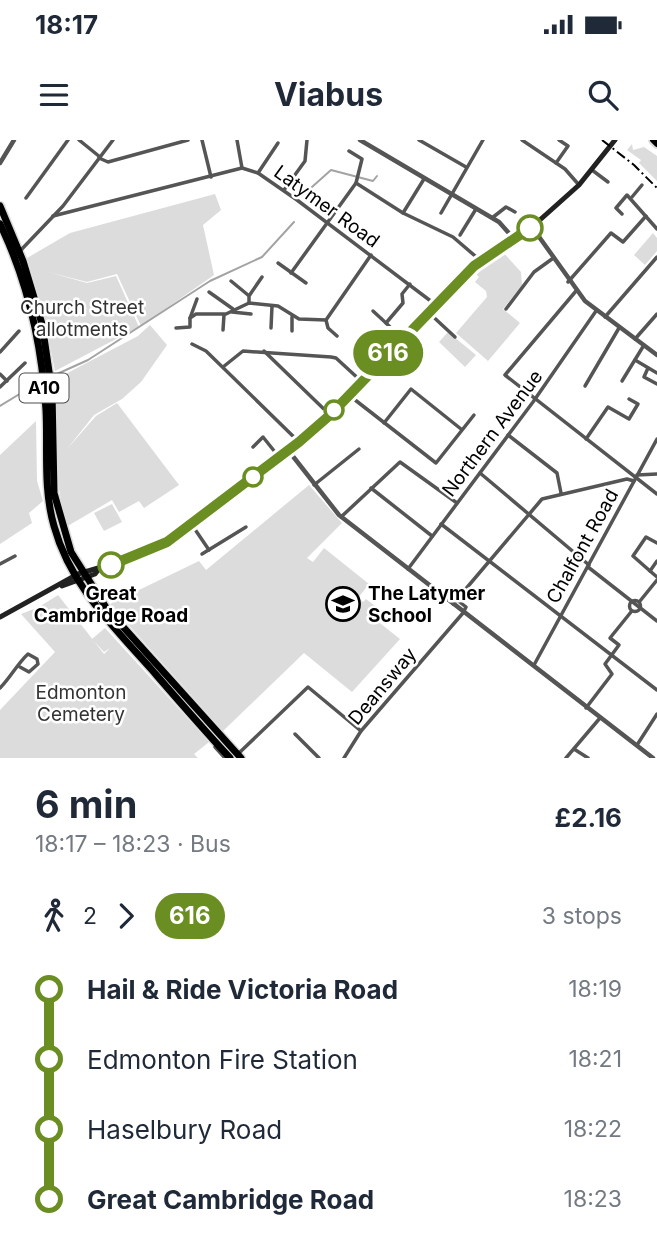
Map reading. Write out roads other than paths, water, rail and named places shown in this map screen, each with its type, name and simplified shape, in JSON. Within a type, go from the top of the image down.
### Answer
[{"type":"highway","name":"A10","points":[[0,206],[20,251],[37,303],[52,392],[54,493],[80,577],[218,744],[233,757]]},
{"type":"highway","points":[[0,218],[5,234]]},
{"type":"highway","name":"A10","points":[[0,224],[24,284],[37,337],[45,393],[47,494],[54,527],[90,598],[124,633]]},
{"type":"highway","name":"A10","points":[[134,645],[233,757]]},
{"type":"main road","points":[[0,617],[80,577],[167,542],[299,442],[330,415],[428,312],[481,261],[531,227],[579,185],[615,140]]},
{"type":"main road","points":[[650,140],[657,144]]},
{"type":"street","points":[[26,198],[68,140]]},
{"type":"street","points":[[79,140],[108,162],[188,140]]},
{"type":"street","points":[[20,251],[63,206],[113,140]]},
{"type":"street","points":[[202,140],[211,177]]},
{"type":"street","points":[[53,216],[242,168],[237,140]]},
{"type":"street","points":[[284,190],[305,161],[307,140]]},
{"type":"street","points":[[360,140],[492,218],[514,239]]},
{"type":"street","points":[[419,140],[467,167]]},
{"type":"street","points":[[441,213],[483,140]]},
{"type":"street","points":[[522,140],[556,163],[579,185]]},
{"type":"street","points":[[556,163],[568,146],[559,140]]},
{"type":"street","points":[[0,160],[13,142]]},
{"type":"street","points":[[258,173],[278,143]]},
{"type":"street","points":[[291,272],[356,180],[362,159],[349,151]]},
{"type":"street","name":"Latymer Road","points":[[242,168],[258,173],[284,190],[436,305]]},
{"type":"street","points":[[592,170],[608,182]]},
{"type":"street","points":[[402,213],[424,179]]},
{"type":"street","points":[[356,180],[402,213],[453,237],[481,261]]},
{"type":"street","points":[[622,214],[615,208],[642,185]]},
{"type":"street","points":[[629,196],[657,229]]},
{"type":"street","points":[[63,206],[68,214]]},
{"type":"street","points":[[492,218],[500,208],[506,206],[515,212]]},
{"type":"street","points":[[460,235],[477,209]]},
{"type":"street","points":[[568,282],[611,233],[623,242],[646,216]]},
{"type":"street","points":[[531,227],[576,291],[596,311],[657,355]]},
{"type":"street","points":[[337,336],[328,328],[326,320],[371,254]]},
{"type":"street","points":[[605,317],[657,257]]},
{"type":"street","points":[[506,309],[534,272],[552,259]]},
{"type":"street","points":[[278,263],[306,283]]},
{"type":"street","points":[[249,303],[249,296],[262,277]]},
{"type":"street","points":[[231,282],[249,296]]},
{"type":"street","points":[[386,323],[403,303],[402,294],[410,284]]},
{"type":"street","points":[[576,291],[505,375],[657,494]]},
{"type":"street","points":[[209,292],[232,311],[251,314]]},
{"type":"street","points":[[176,328],[190,327],[190,318],[197,299]]},
{"type":"street","points":[[190,318],[196,314],[224,314],[249,303],[272,305],[292,317],[326,320]]},
{"type":"street","points":[[271,328],[272,305]]},
{"type":"street","points":[[373,311],[397,334]]},
{"type":"street","name":"Northern Avenue","points":[[408,569],[535,399],[596,311]]},
{"type":"street","points":[[428,312],[455,337]]},
{"type":"street","points":[[223,330],[224,314]]},
{"type":"street","points":[[635,339],[657,314]]},
{"type":"street","points":[[292,317],[292,331]]},
{"type":"street","points":[[585,386],[620,328]]},
{"type":"street","points":[[0,352],[19,331]]},
{"type":"street","points":[[192,344],[206,351],[299,442]]},
{"type":"street","points":[[622,380],[644,345]]},
{"type":"street","points":[[223,367],[239,351],[336,358],[361,381]]},
{"type":"street","points":[[264,351],[330,415]]},
{"type":"street","points":[[634,360],[657,373]]},
{"type":"street","points":[[0,387],[26,363]]},
{"type":"street","points":[[648,368],[643,377],[657,384]]},
{"type":"street","points":[[0,373],[7,381]]},
{"type":"street","points":[[384,423],[411,389],[461,429]]},
{"type":"street","points":[[348,394],[436,463],[474,415]]},
{"type":"street","points":[[586,439],[608,407],[629,419],[638,404],[629,399]]},
{"type":"street","points":[[508,435],[557,474],[561,493]]},
{"type":"street","points":[[253,447],[263,437],[279,457]]},
{"type":"street","name":"Chalfont Road","points":[[533,667],[657,439]]},
{"type":"street","points":[[314,485],[359,449]]},
{"type":"street","points":[[288,450],[341,517],[652,758]]},
{"type":"street","points":[[341,517],[400,462],[457,503]]},
{"type":"street","points":[[480,473],[657,621]]},
{"type":"street","points":[[454,602],[542,499],[657,474]]},
{"type":"street","points":[[371,488],[432,536]]},
{"type":"street","points":[[441,524],[657,690]]},
{"type":"street","points":[[191,525],[209,550]]},
{"type":"street","points":[[202,554],[246,527]]},
{"type":"street","points":[[640,608],[640,601],[657,578],[633,554],[646,537],[657,542]]},
{"type":"street","points":[[0,564],[15,556]]},
{"type":"street","points":[[650,571],[657,561]]},
{"type":"street","points":[[632,602],[640,601]]},
{"type":"street","points":[[631,612],[632,602]]},
{"type":"street","points":[[586,708],[612,674],[605,667],[619,645],[611,637],[631,612],[640,608]]},
{"type":"street","name":"Deansway","points":[[344,758],[361,731],[463,613]]},
{"type":"street","points":[[0,688],[28,654],[37,659],[38,664],[29,672],[20,667]]},
{"type":"street","points":[[233,757],[308,687],[361,731]]},
{"type":"street","points":[[635,746],[655,723],[657,714]]},
{"type":"street","points":[[566,758],[600,718]]},
{"type":"street","points":[[295,734],[319,758]]},
{"type":"street","points":[[574,748],[588,758]]},
{"type":"waterway","points":[[303,195],[331,170],[373,181],[377,176]]},
{"type":"waterway","points":[[57,374],[88,360],[210,281],[262,257],[294,222]]},
{"type":"waterway","points":[[0,406],[36,384]]},
{"type":"railway","points":[[602,140],[634,165],[657,188]]},
{"type":"place","name":"Great Cambridge Road","points":[[111,565]]},
{"type":"place","name":"The Latymer School","points":[[343,604]]},
{"type":"park label","name":"Church Street allotments","points":[[82,318]]},
{"type":"park label","name":"Edmonton Cemetery","points":[[81,703]]}]
